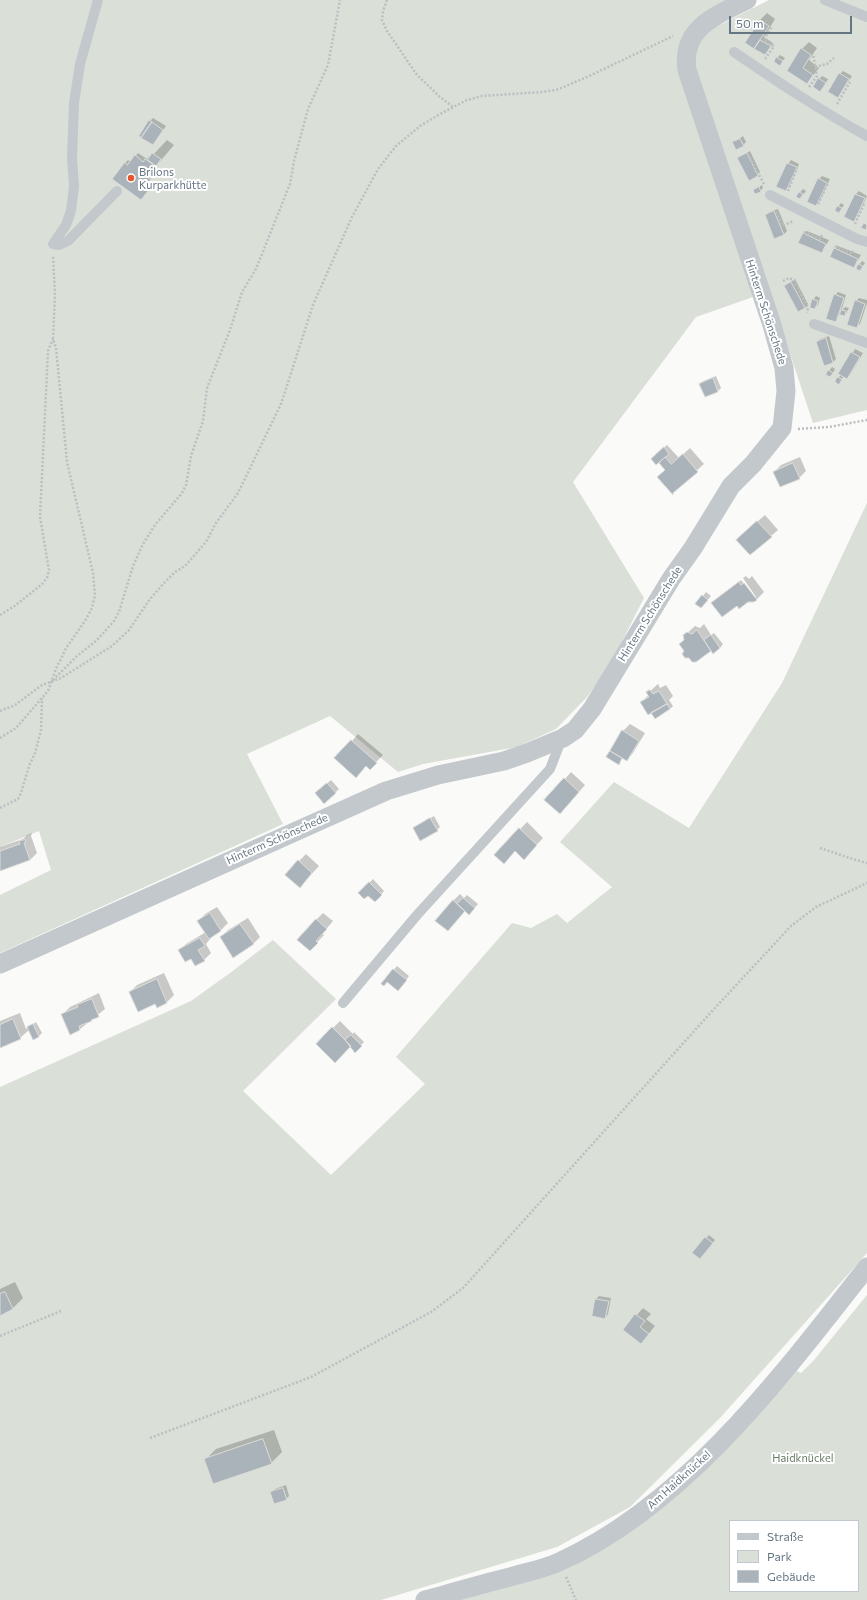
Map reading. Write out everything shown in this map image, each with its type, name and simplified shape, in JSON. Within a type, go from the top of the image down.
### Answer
[{"type":"street","name":"Hinterm Schönschede","points":[[0,964],[386,791],[438,775],[504,761],[563,738],[575,730],[592,709],[672,578],[731,486],[753,464],[782,428],[786,391],[784,368],[772,325],[686,70],[685,60],[691,38],[702,25],[708,20],[747,0]]},
{"type":"street","name":"Am Haidknückel","points":[[426,1600],[559,1562],[596,1544],[619,1530],[682,1479],[731,1432],[811,1339],[867,1267]]},
{"type":"lane","points":[[98,0],[80,64],[74,103],[72,158],[74,186],[71,211],[66,225],[53,244],[59,245],[68,241],[117,191]]},
{"type":"lane","points":[[825,0],[867,16]]},
{"type":"lane","points":[[734,52],[802,98],[867,136]]},
{"type":"lane","points":[[772,196],[867,242]]},
{"type":"lane","points":[[814,324],[867,343]]},
{"type":"lane","name":"Hinterm Schönschede","points":[[343,1003],[417,915],[550,769],[563,738]]},
{"type":"path","points":[[52,682],[76,657],[98,640],[114,621],[119,612],[133,566],[143,544],[155,525],[177,499],[186,485],[191,456],[203,421],[207,388],[230,330],[242,292],[256,269],[290,184],[308,109],[328,65],[340,0]]},
{"type":"path","points":[[387,0],[382,20],[387,32],[417,75],[453,107]]},
{"type":"path","points":[[759,69],[774,46],[764,40],[772,26]]},
{"type":"path","points":[[0,711],[15,705],[42,684],[52,682],[98,656],[117,642],[129,630],[150,599],[164,583],[175,572],[185,566],[206,542],[216,523],[238,493],[276,415],[320,286],[363,194],[386,158],[403,139],[420,126],[453,107],[482,96],[556,90],[606,69],[674,36]]},
{"type":"path","points":[[802,98],[817,76],[813,54]]},
{"type":"path","points":[[815,67],[827,64],[834,58]]},
{"type":"path","points":[[830,115],[850,82]]},
{"type":"path","points":[[748,154],[772,196],[780,191],[786,193],[798,168]]},
{"type":"path","points":[[810,215],[814,206],[817,207],[828,183]]},
{"type":"path","points":[[850,235],[865,202]]},
{"type":"path","points":[[0,615],[16,605],[42,584],[47,578],[49,570],[40,517],[48,351],[53,338],[55,295],[53,244]]},
{"type":"path","points":[[783,281],[789,278],[794,280],[808,308],[807,313]]},
{"type":"path","points":[[0,738],[16,728],[48,691],[52,682],[53,673],[62,659],[66,648],[85,621],[92,608],[95,595],[94,578],[67,462],[56,348],[53,338]]},
{"type":"path","points":[[782,428],[804,429],[867,420]]},
{"type":"path","points":[[0,808],[18,799],[21,793],[29,766],[35,753],[41,730],[42,698]]},
{"type":"path","points":[[820,848],[867,863]]},
{"type":"path","points":[[150,1438],[311,1377],[431,1312],[463,1288],[714,1009],[792,926],[816,907],[867,883]]},
{"type":"path","points":[[0,1336],[61,1311]]},
{"type":"path","points":[[559,1562],[576,1600]]},
{"type":"green space","points":[[0,0],[730,0],[684,42],[753,297],[696,317],[573,482],[644,598],[609,667],[587,697],[556,729],[517,747],[423,764],[398,772],[330,716],[247,754],[283,824],[0,953],[0,895],[51,870],[39,831],[0,847]]},
{"type":"green space","points":[[769,0],[867,0],[867,410],[813,423],[693,62],[698,39],[714,28]]},
{"type":"green space","points":[[867,503],[867,1253],[720,1418],[630,1507],[557,1547],[381,1600],[0,1600],[0,1087],[191,1001],[273,940],[336,999],[243,1091],[331,1175],[425,1084],[396,1057],[512,923],[531,928],[557,914],[567,923],[612,887],[560,842],[614,782],[689,828],[782,683]]},
{"type":"green space","name":"Haidknückel","points":[[867,1295],[867,1600],[457,1600],[557,1569],[756,1416],[797,1371],[801,1373],[814,1360]]},
{"type":"building","points":[[760,20],[769,26],[754,49],[745,43]]},
{"type":"building","points":[[760,40],[771,46],[765,55],[754,49]]},
{"type":"building","points":[[801,48],[811,55],[803,68],[813,75],[807,84],[787,71]]},
{"type":"building","points":[[776,57],[783,61],[780,66],[774,62]]},
{"type":"building","points":[[839,73],[849,79],[838,98],[828,92]]},
{"type":"building","points":[[818,78],[826,83],[820,92],[813,87]]},
{"type":"building","points":[[149,120],[152,122],[141,138],[139,136]]},
{"type":"building","points":[[152,122],[163,130],[153,145],[141,138]]},
{"type":"building","points":[[740,139],[744,146],[736,150],[732,142]]},
{"type":"building","points":[[152,153],[161,159],[156,166],[148,160]]},
{"type":"building","points":[[747,153],[758,176],[749,181],[737,158]]},
{"type":"building","name":"Brilons Kurparkhütte","points":[[135,155],[143,162],[145,159],[155,166],[147,177],[151,179],[144,188],[148,191],[141,200],[112,179],[125,162],[127,165]]},
{"type":"building","points":[[787,163],[797,167],[786,191],[776,187]]},
{"type":"building","points":[[818,178],[827,183],[816,206],[807,202]]},
{"type":"building","points":[[759,187],[761,192],[755,194],[753,190]]},
{"type":"building","points":[[799,192],[803,194],[800,199],[796,197]]},
{"type":"building","points":[[855,194],[865,198],[854,222],[844,217]]},
{"type":"building","points":[[837,206],[842,208],[839,213],[835,211]]},
{"type":"building","points":[[774,211],[784,235],[774,239],[765,215]]},
{"type":"building","points":[[864,223],[867,225],[866,230],[861,228]]},
{"type":"building","points":[[803,233],[826,244],[822,253],[798,243]]},
{"type":"building","points":[[834,248],[858,259],[854,268],[830,257]]},
{"type":"building","points":[[858,264],[863,266],[860,271],[856,269]]},
{"type":"building","points":[[791,282],[805,308],[798,312],[784,286]]},
{"type":"building","points":[[834,294],[844,298],[836,322],[826,319]]},
{"type":"building","points":[[812,299],[818,301],[815,309],[810,308]]},
{"type":"building","points":[[855,300],[865,304],[857,328],[847,325]]},
{"type":"building","points":[[841,310],[846,311],[845,316],[840,315]]},
{"type":"building","points":[[826,338],[833,363],[824,366],[816,342]]},
{"type":"building","points":[[851,352],[860,357],[847,379],[838,374]]},
{"type":"building","points":[[828,370],[833,373],[830,377],[826,375]]},
{"type":"building","points":[[837,377],[842,379],[839,385],[835,382]]},
{"type":"building","points":[[713,378],[718,392],[705,397],[699,384]]},
{"type":"building","points":[[664,447],[669,454],[656,465],[651,459]]},
{"type":"building","points":[[683,454],[698,472],[673,493],[673,495],[657,477],[665,470],[659,463],[665,457],[671,464]]},
{"type":"building","points":[[793,463],[800,479],[780,487],[773,472]]},
{"type":"building","points":[[757,521],[772,537],[750,555],[736,540]]},
{"type":"building","points":[[739,582],[741,585],[744,583],[757,600],[754,602],[748,602],[739,609],[737,606],[722,617],[711,603]]},
{"type":"building","points":[[702,595],[708,600],[701,608],[695,604]]},
{"type":"building","points":[[697,630],[711,651],[696,662],[692,662],[689,658],[685,658],[682,654],[684,651],[679,644],[684,640],[683,635],[687,632],[692,634]]},
{"type":"building","points":[[711,635],[720,648],[713,654],[704,640]]},
{"type":"building","points":[[650,690],[653,694],[659,691],[667,704],[648,715],[640,702],[649,697],[646,692]]},
{"type":"building","points":[[667,704],[670,709],[655,719],[651,713]]},
{"type":"building","points":[[622,730],[639,741],[627,761],[610,751]]},
{"type":"building","points":[[351,740],[377,763],[370,770],[366,766],[356,778],[334,758]]},
{"type":"building","points":[[610,751],[622,758],[619,765],[606,757]]},
{"type":"building","points":[[564,778],[579,792],[560,814],[544,800]]},
{"type":"building","points":[[327,783],[336,793],[324,804],[315,793]]},
{"type":"building","points":[[430,818],[438,831],[420,841],[413,828]]},
{"type":"building","points":[[519,828],[537,845],[524,860],[515,851],[504,864],[494,855]]},
{"type":"building","points":[[25,840],[26,842],[24,843],[30,860],[0,871],[0,851],[20,844],[19,841]]},
{"type":"building","points":[[298,860],[312,873],[300,888],[285,875]]},
{"type":"building","points":[[369,882],[382,895],[375,902],[368,896],[364,899],[358,893]]},
{"type":"building","points":[[463,898],[475,908],[469,915],[457,904]]},
{"type":"building","points":[[453,900],[465,911],[448,931],[435,921]]},
{"type":"building","points":[[210,913],[221,931],[209,939],[197,921]]},
{"type":"building","points":[[316,919],[327,929],[316,941],[318,943],[310,951],[297,940]]},
{"type":"building","points":[[240,924],[254,944],[233,958],[220,937]]},
{"type":"building","points":[[200,938],[205,946],[198,950],[205,961],[195,966],[191,959],[185,962],[178,950]]},
{"type":"building","points":[[393,969],[407,980],[398,991],[387,982],[384,986],[381,984]]},
{"type":"building","points":[[157,979],[167,1003],[157,1008],[155,1004],[138,1012],[129,992]]},
{"type":"building","points":[[92,999],[99,1017],[79,1026],[80,1030],[70,1035],[61,1014]]},
{"type":"building","points":[[13,1019],[21,1039],[0,1048],[0,1025]]},
{"type":"building","points":[[33,1024],[39,1037],[33,1040],[27,1027]]},
{"type":"building","points":[[332,1027],[351,1046],[335,1063],[316,1044]]},
{"type":"building","points":[[351,1035],[362,1046],[355,1053],[345,1040]]},
{"type":"building","points":[[705,1237],[713,1243],[700,1259],[692,1253]]},
{"type":"building","points":[[5,1292],[13,1309],[0,1316],[0,1294]]},
{"type":"building","points":[[595,1299],[609,1301],[605,1319],[592,1316]]},
{"type":"building","points":[[635,1314],[645,1321],[640,1327],[649,1334],[641,1344],[623,1330]]},
{"type":"building","points":[[263,1439],[272,1464],[213,1484],[204,1459]]},
{"type":"building","points":[[283,1488],[287,1500],[274,1504],[270,1492]]},
{"type":"place","name":"Brilons Kurparkhütte","points":[[131,178]]}]
